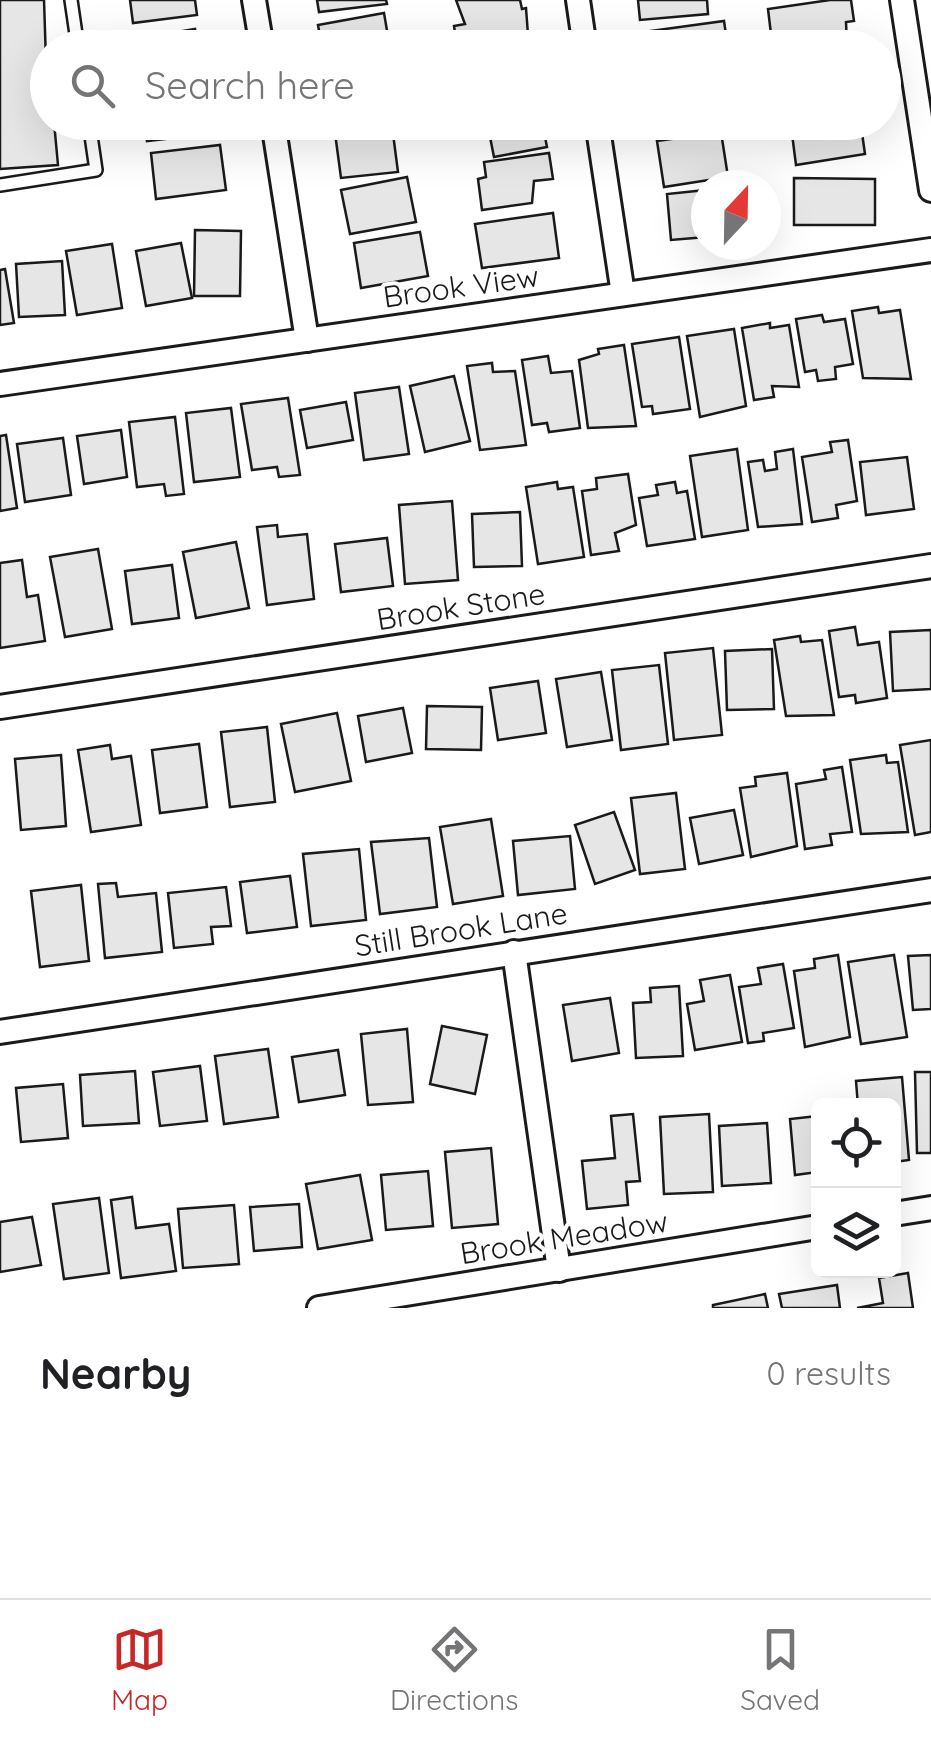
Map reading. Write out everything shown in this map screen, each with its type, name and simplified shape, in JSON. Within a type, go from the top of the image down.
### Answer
[{"type":"street","points":[[254,0],[259,30]]},
{"type":"street","points":[[578,0],[582,30]]},
{"type":"street","points":[[902,0],[931,190]]},
{"type":"street","points":[[276,140],[307,340]]},
{"type":"street","points":[[600,140],[622,294]]},
{"type":"street","name":"Brook View","points":[[0,384],[931,250]]},
{"type":"street","name":"Brook Stone","points":[[0,707],[931,566]]},
{"type":"street","name":"Still Brook Lane","points":[[0,1032],[931,890]]},
{"type":"street","points":[[514,952],[559,1270]]},
{"type":"street","points":[[901,1213],[931,1208]]},
{"type":"street","name":"Brook Meadow","points":[[319,1308],[811,1227]]},
{"type":"lane","points":[[71,0],[75,30]]},
{"type":"lane","points":[[0,185],[96,170],[92,140]]},
{"type":"building","points":[[0,0],[44,0],[45,30],[30,30],[30,140],[56,140],[58,165],[0,169]]},
{"type":"building","points":[[130,0],[195,0],[197,15],[133,23]]},
{"type":"building","points":[[317,0],[386,0],[387,4],[319,12]]},
{"type":"building","points":[[456,0],[520,0],[522,9],[526,8],[528,30],[455,30],[454,26],[465,24]]},
{"type":"building","points":[[638,0],[707,0],[708,14],[640,20]]},
{"type":"building","points":[[851,0],[854,21],[846,22],[846,30],[771,30],[768,9]]},
{"type":"building","points":[[384,13],[387,30],[319,30],[318,25]]},
{"type":"building","points":[[724,21],[725,30],[658,30]]},
{"type":"building","points":[[336,140],[394,140],[398,172],[341,178]]},
{"type":"building","points":[[491,140],[546,140],[547,147],[494,157]]},
{"type":"building","points":[[722,140],[727,170],[691,170],[691,183],[664,187],[657,141]]},
{"type":"building","points":[[793,140],[863,140],[865,154],[796,165]]},
{"type":"building","points":[[220,145],[226,190],[156,199],[151,153]]},
{"type":"building","points":[[549,153],[553,179],[534,181],[532,203],[482,210],[478,179],[486,177],[484,162]]},
{"type":"building","points":[[407,177],[416,222],[350,234],[341,190]]},
{"type":"building","points":[[794,178],[875,179],[875,225],[794,225]]},
{"type":"building","points":[[691,192],[691,238],[671,240],[667,194]]},
{"type":"building","points":[[553,213],[559,258],[482,268],[475,224]]},
{"type":"building","points":[[195,230],[241,231],[240,296],[194,296]]},
{"type":"building","points":[[420,232],[428,276],[361,288],[354,243]]},
{"type":"building","points":[[181,243],[192,298],[146,306],[136,251]]},
{"type":"building","points":[[112,244],[122,308],[77,315],[66,251]]},
{"type":"building","points":[[62,261],[65,315],[19,317],[16,264]]},
{"type":"building","points":[[5,269],[14,323],[0,325],[0,270]]},
{"type":"building","points":[[878,307],[879,313],[900,310],[911,379],[863,378],[852,311]]},
{"type":"building","points":[[822,315],[824,322],[845,319],[853,364],[835,367],[836,379],[818,381],[816,370],[805,372],[796,319]]},
{"type":"building","points":[[770,323],[770,328],[789,325],[799,387],[772,386],[774,397],[754,400],[742,328]]},
{"type":"building","points":[[734,329],[746,406],[700,417],[687,336]]},
{"type":"building","points":[[679,337],[690,409],[653,414],[652,406],[642,407],[632,344]]},
{"type":"building","points":[[624,345],[636,426],[588,428],[579,360],[599,354],[598,349]]},
{"type":"building","points":[[548,356],[551,373],[572,371],[580,428],[549,432],[547,423],[532,425],[522,360]]},
{"type":"building","points":[[492,363],[493,372],[515,371],[526,445],[480,450],[467,366]]},
{"type":"building","points":[[454,376],[470,441],[425,452],[410,386]]},
{"type":"building","points":[[399,387],[409,454],[364,460],[355,393]]},
{"type":"building","points":[[288,398],[300,475],[279,477],[277,467],[252,470],[241,404]]},
{"type":"building","points":[[346,402],[353,440],[307,448],[300,410]]},
{"type":"building","points":[[231,408],[240,477],[194,482],[186,413]]},
{"type":"building","points":[[175,417],[184,494],[166,496],[164,484],[137,487],[129,422]]},
{"type":"building","points":[[121,430],[127,477],[84,484],[77,436]]},
{"type":"building","points":[[6,435],[17,508],[0,511],[0,436]]},
{"type":"building","points":[[63,438],[71,495],[25,502],[17,444]]},
{"type":"building","points":[[848,440],[857,501],[836,505],[838,518],[812,522],[802,457],[832,452],[830,442]]},
{"type":"building","points":[[737,449],[748,530],[702,537],[690,456]]},
{"type":"building","points":[[793,449],[802,524],[758,527],[748,462],[763,460],[765,471],[777,469],[775,452]]},
{"type":"building","points":[[907,457],[914,509],[866,515],[860,462]]},
{"type":"building","points":[[628,474],[636,525],[615,533],[619,551],[591,555],[582,491],[597,489],[596,478]]},
{"type":"building","points":[[557,482],[558,489],[573,487],[584,557],[538,564],[526,487]]},
{"type":"building","points":[[675,482],[677,493],[687,491],[695,539],[647,546],[639,498],[658,495],[656,485]]},
{"type":"building","points":[[452,501],[458,580],[405,584],[399,505]]},
{"type":"building","points":[[520,512],[522,566],[474,567],[472,514]]},
{"type":"building","points":[[277,525],[278,537],[307,534],[314,599],[267,605],[257,527]]},
{"type":"building","points":[[387,538],[393,586],[341,592],[335,544]]},
{"type":"building","points":[[236,542],[249,608],[196,618],[183,552]]},
{"type":"building","points":[[98,549],[112,629],[65,637],[50,557]]},
{"type":"building","points":[[22,560],[27,597],[38,595],[45,641],[0,648],[0,563]]},
{"type":"building","points":[[172,565],[179,618],[132,624],[125,571]]},
{"type":"building","points":[[855,627],[858,645],[879,642],[887,698],[856,703],[855,695],[839,697],[829,631]]},
{"type":"building","points":[[931,630],[931,689],[893,691],[890,632]]},
{"type":"building","points":[[800,636],[801,642],[822,640],[834,715],[786,716],[774,640]]},
{"type":"building","points":[[713,648],[722,735],[674,740],[665,653]]},
{"type":"building","points":[[772,649],[774,709],[727,710],[725,651]]},
{"type":"building","points":[[659,665],[668,744],[621,750],[612,670]]},
{"type":"building","points":[[601,672],[612,740],[567,747],[556,679]]},
{"type":"building","points":[[538,681],[546,733],[498,740],[490,688]]},
{"type":"building","points":[[427,706],[482,707],[481,750],[426,749]]},
{"type":"building","points":[[403,708],[412,753],[366,762],[358,716]]},
{"type":"building","points":[[337,713],[351,781],[295,792],[281,724]]},
{"type":"building","points":[[267,727],[275,802],[230,807],[221,732]]},
{"type":"building","points":[[931,740],[931,832],[915,835],[900,745]]},
{"type":"building","points":[[199,744],[207,807],[160,813],[152,750]]},
{"type":"building","points":[[110,745],[112,759],[131,756],[141,825],[91,832],[78,750]]},
{"type":"building","points":[[61,755],[66,826],[21,830],[15,759]]},
{"type":"building","points":[[886,755],[887,763],[898,762],[908,832],[861,834],[850,760]]},
{"type":"building","points":[[842,767],[852,832],[830,834],[832,845],[805,849],[796,784],[826,779],[824,770]]},
{"type":"building","points":[[787,773],[797,846],[751,857],[740,788],[756,786],[755,777]]},
{"type":"building","points":[[676,793],[685,869],[640,874],[631,798]]},
{"type":"building","points":[[734,810],[743,855],[699,864],[690,818]]},
{"type":"building","points":[[614,812],[635,870],[595,884],[575,825]]},
{"type":"building","points":[[491,819],[503,896],[453,904],[440,827]]},
{"type":"building","points":[[570,836],[575,889],[518,895],[513,841]]},
{"type":"building","points":[[429,838],[437,907],[380,914],[371,842]]},
{"type":"building","points":[[359,849],[366,920],[311,926],[303,854]]},
{"type":"building","points":[[290,876],[297,927],[247,933],[240,882]]},
{"type":"building","points":[[116,883],[118,897],[156,893],[162,952],[105,958],[98,884]]},
{"type":"building","points":[[81,885],[89,961],[40,967],[31,891]]},
{"type":"building","points":[[226,887],[231,926],[211,927],[213,944],[174,948],[168,893]]},
{"type":"building","points":[[838,955],[850,1037],[805,1047],[794,971],[815,968],[814,959]]},
{"type":"building","points":[[894,955],[907,1037],[861,1044],[848,962]]},
{"type":"building","points":[[931,955],[931,1009],[913,1010],[908,956]]},
{"type":"building","points":[[783,964],[794,1028],[763,1033],[764,1041],[748,1043],[739,987],[761,984],[758,968]]},
{"type":"building","points":[[730,975],[742,1042],[695,1050],[687,1004],[704,1001],[700,980]]},
{"type":"building","points":[[679,986],[683,1056],[636,1058],[633,1003],[651,1002],[650,988]]},
{"type":"building","points":[[610,998],[619,1053],[572,1061],[563,1005]]},
{"type":"building","points":[[442,1026],[487,1035],[475,1094],[430,1084]]},
{"type":"building","points":[[407,1029],[413,1102],[368,1105],[361,1034]]},
{"type":"building","points":[[268,1049],[278,1117],[224,1124],[215,1056]]},
{"type":"building","points":[[338,1050],[345,1095],[299,1102],[292,1057]]},
{"type":"building","points":[[200,1066],[207,1121],[160,1126],[153,1072]]},
{"type":"building","points":[[135,1071],[139,1123],[83,1126],[80,1075]]},
{"type":"building","points":[[915,1072],[931,1072],[931,1153],[917,1153]]},
{"type":"building","points":[[902,1077],[909,1160],[901,1161],[901,1098],[857,1098],[856,1081]]},
{"type":"building","points":[[63,1084],[68,1138],[21,1142],[16,1088]]},
{"type":"building","points":[[633,1114],[640,1181],[626,1182],[628,1205],[587,1209],[582,1161],[615,1158],[611,1116]]},
{"type":"building","points":[[709,1114],[713,1192],[664,1194],[660,1117]]},
{"type":"building","points":[[811,1117],[811,1173],[795,1175],[790,1119]]},
{"type":"building","points":[[767,1123],[771,1183],[722,1186],[719,1126]]},
{"type":"building","points":[[491,1148],[498,1224],[452,1228],[445,1152]]},
{"type":"building","points":[[428,1171],[433,1226],[386,1230],[381,1175]]},
{"type":"building","points":[[360,1175],[372,1240],[318,1249],[306,1184]]},
{"type":"building","points":[[132,1197],[136,1228],[169,1224],[176,1271],[121,1278],[111,1200]]},
{"type":"building","points":[[99,1198],[109,1273],[64,1279],[53,1204]]},
{"type":"building","points":[[299,1204],[302,1247],[254,1251],[250,1207]]},
{"type":"building","points":[[234,1205],[239,1264],[183,1268],[178,1209]]},
{"type":"building","points":[[32,1217],[41,1265],[0,1272],[0,1222]]},
{"type":"building","points":[[908,1273],[913,1308],[857,1308],[883,1303],[879,1278],[901,1278],[901,1274]]},
{"type":"building","points":[[837,1285],[840,1308],[782,1308],[779,1294]]},
{"type":"building","points":[[765,1294],[768,1308],[713,1308],[713,1305]]}]
